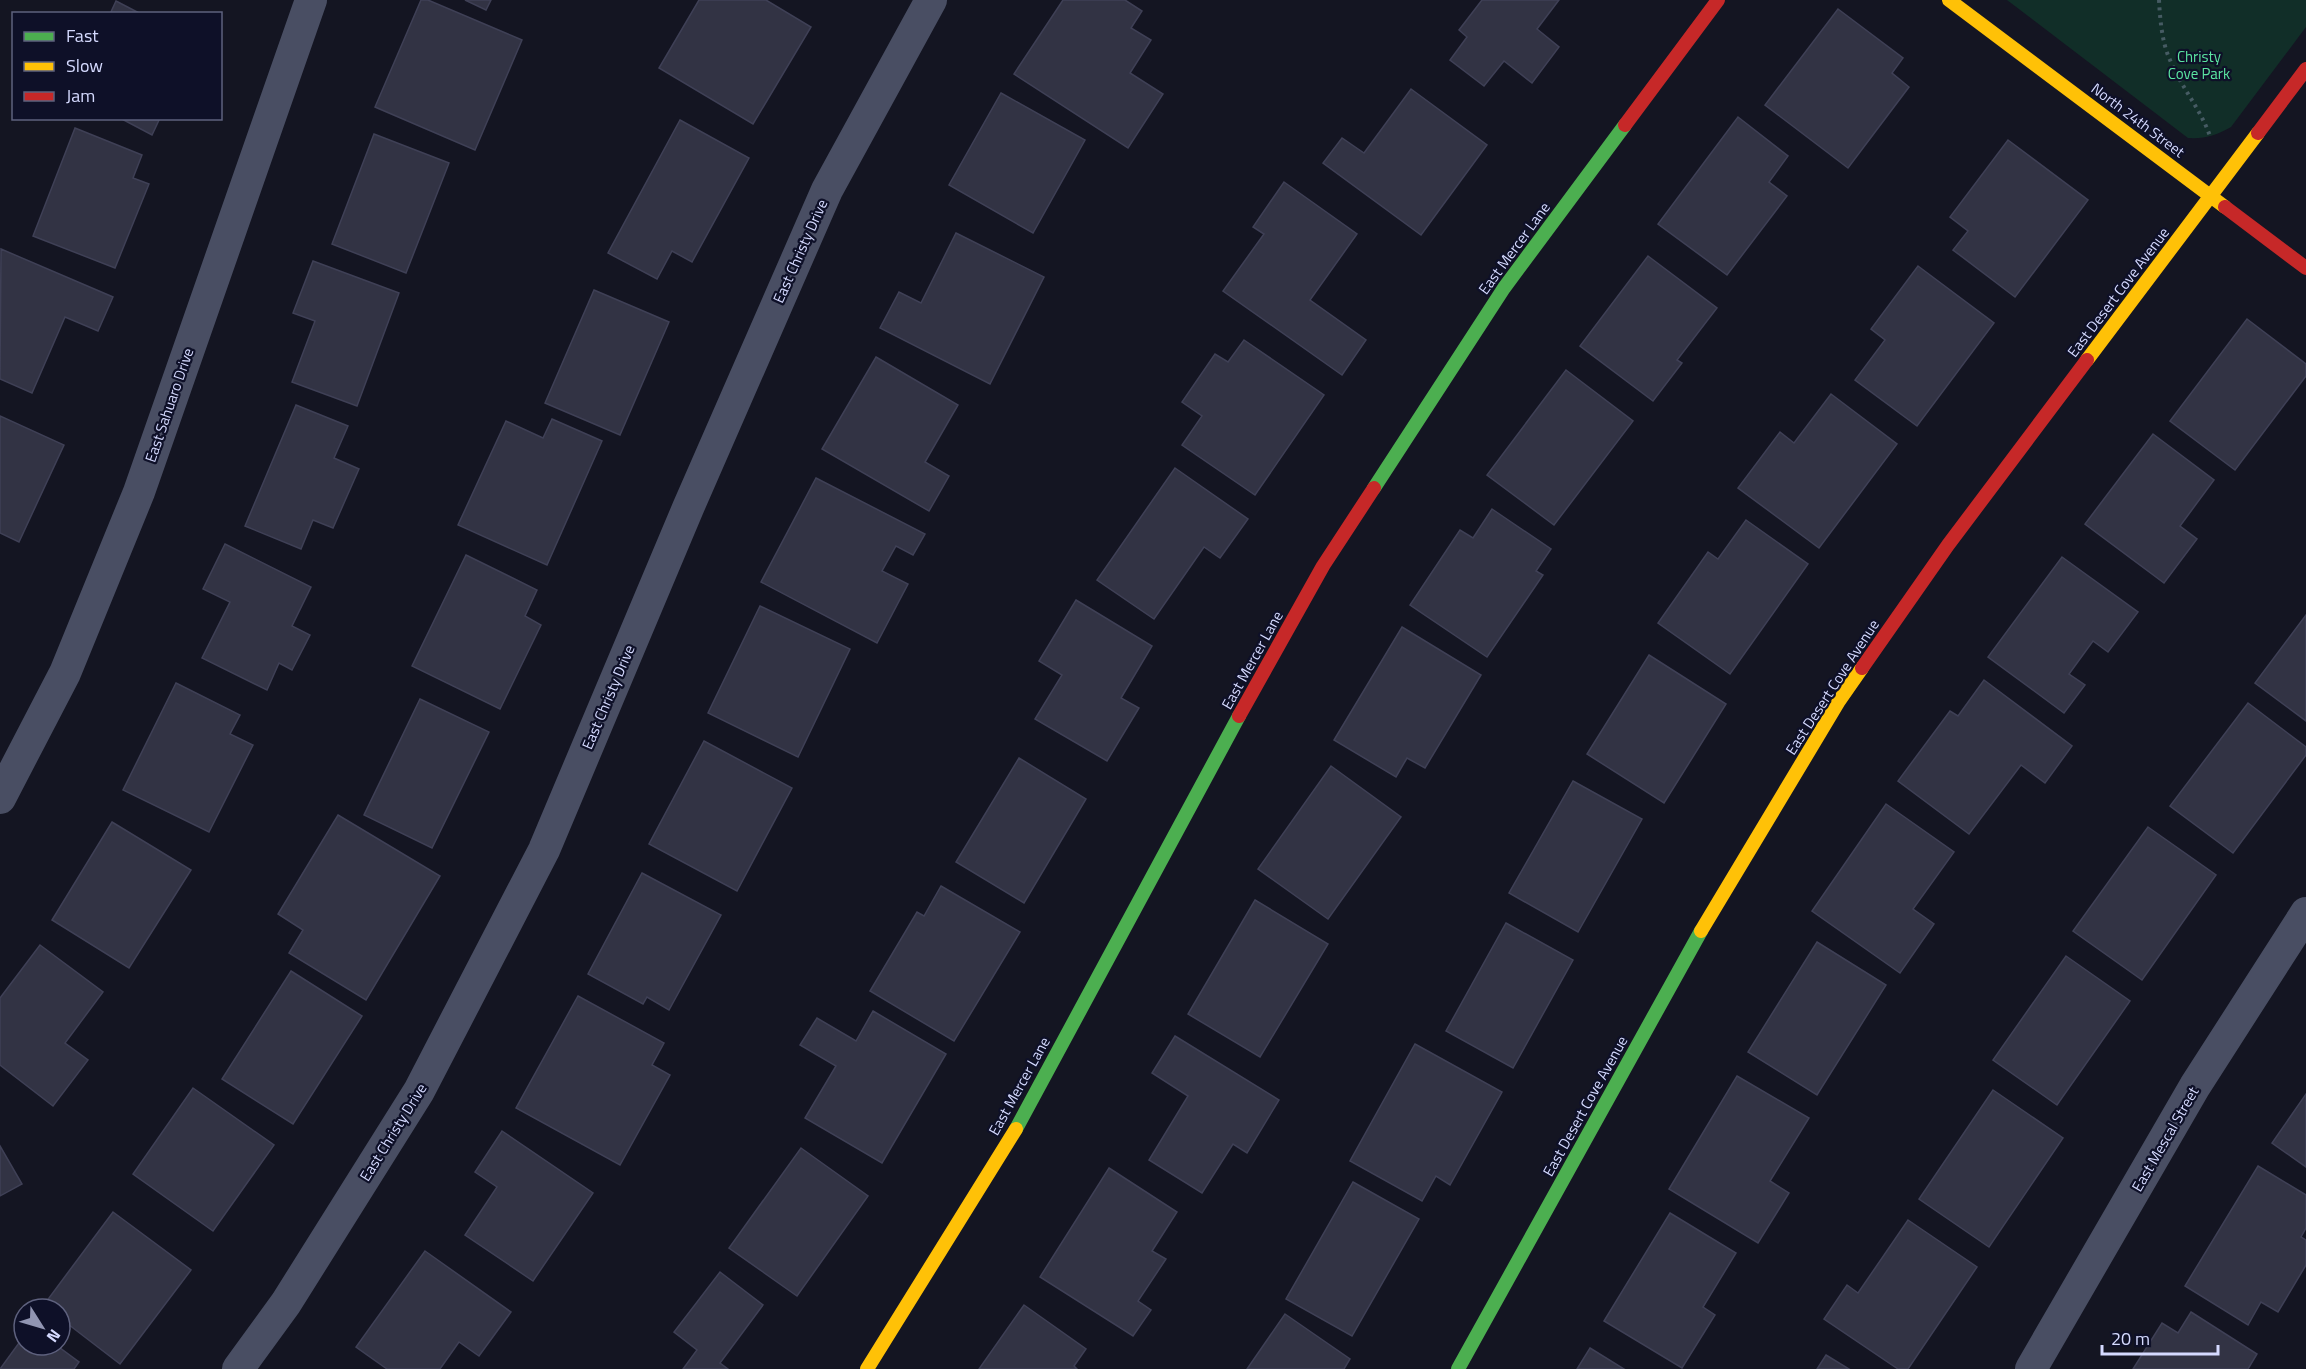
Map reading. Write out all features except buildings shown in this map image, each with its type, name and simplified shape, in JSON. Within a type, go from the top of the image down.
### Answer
[{"type":"street","name":"East Sahuaro Drive","points":[[0,798],[65,673],[139,492],[311,0]]},
{"type":"street","name":"East Christy Drive","points":[[238,1369],[286,1303],[419,1091],[544,850],[688,508],[827,190],[931,0]]},
{"type":"street","name":"East Mercer Lane","points":[[867,1369],[1019,1124],[1202,783],[1323,566],[1504,288],[1718,0]]},
{"type":"street","name":"North 24th Street","points":[[1949,0],[2306,268]]},
{"type":"street","name":"East Desert Cove Avenue","points":[[1458,1369],[1695,942],[1839,701],[1948,545],[2306,69]]},
{"type":"street","name":"East Mescal Street","points":[[2031,1369],[2195,1086],[2306,913]]},
{"type":"path","points":[[2159,0],[2169,60],[2199,111],[2210,136]]},
{"type":"green space","name":"Christy Cove Park","points":[[2007,0],[2306,0],[2306,27],[2231,127],[2211,136],[2188,138]]},
{"type":"traffic: fast","points":[[1374,488],[1504,288],[1625,125]]},
{"type":"traffic: fast","points":[[1016,1129],[1239,716]]},
{"type":"traffic: fast","points":[[1458,1369],[1701,931]]},
{"type":"traffic: slow","points":[[1949,0],[2225,207]]},
{"type":"traffic: slow","points":[[2087,360],[2258,133]]},
{"type":"traffic: slow","points":[[1701,931],[1839,701],[1862,668]]},
{"type":"traffic: slow","points":[[867,1369],[1016,1129]]},
{"type":"traffic: jam","points":[[1625,125],[1718,0]]},
{"type":"traffic: jam","points":[[2258,133],[2306,69]]},
{"type":"traffic: jam","points":[[2225,207],[2306,268]]},
{"type":"traffic: jam","points":[[1862,668],[1948,545],[2087,360]]},
{"type":"traffic: jam","points":[[1239,716],[1323,566],[1374,488]]}]
